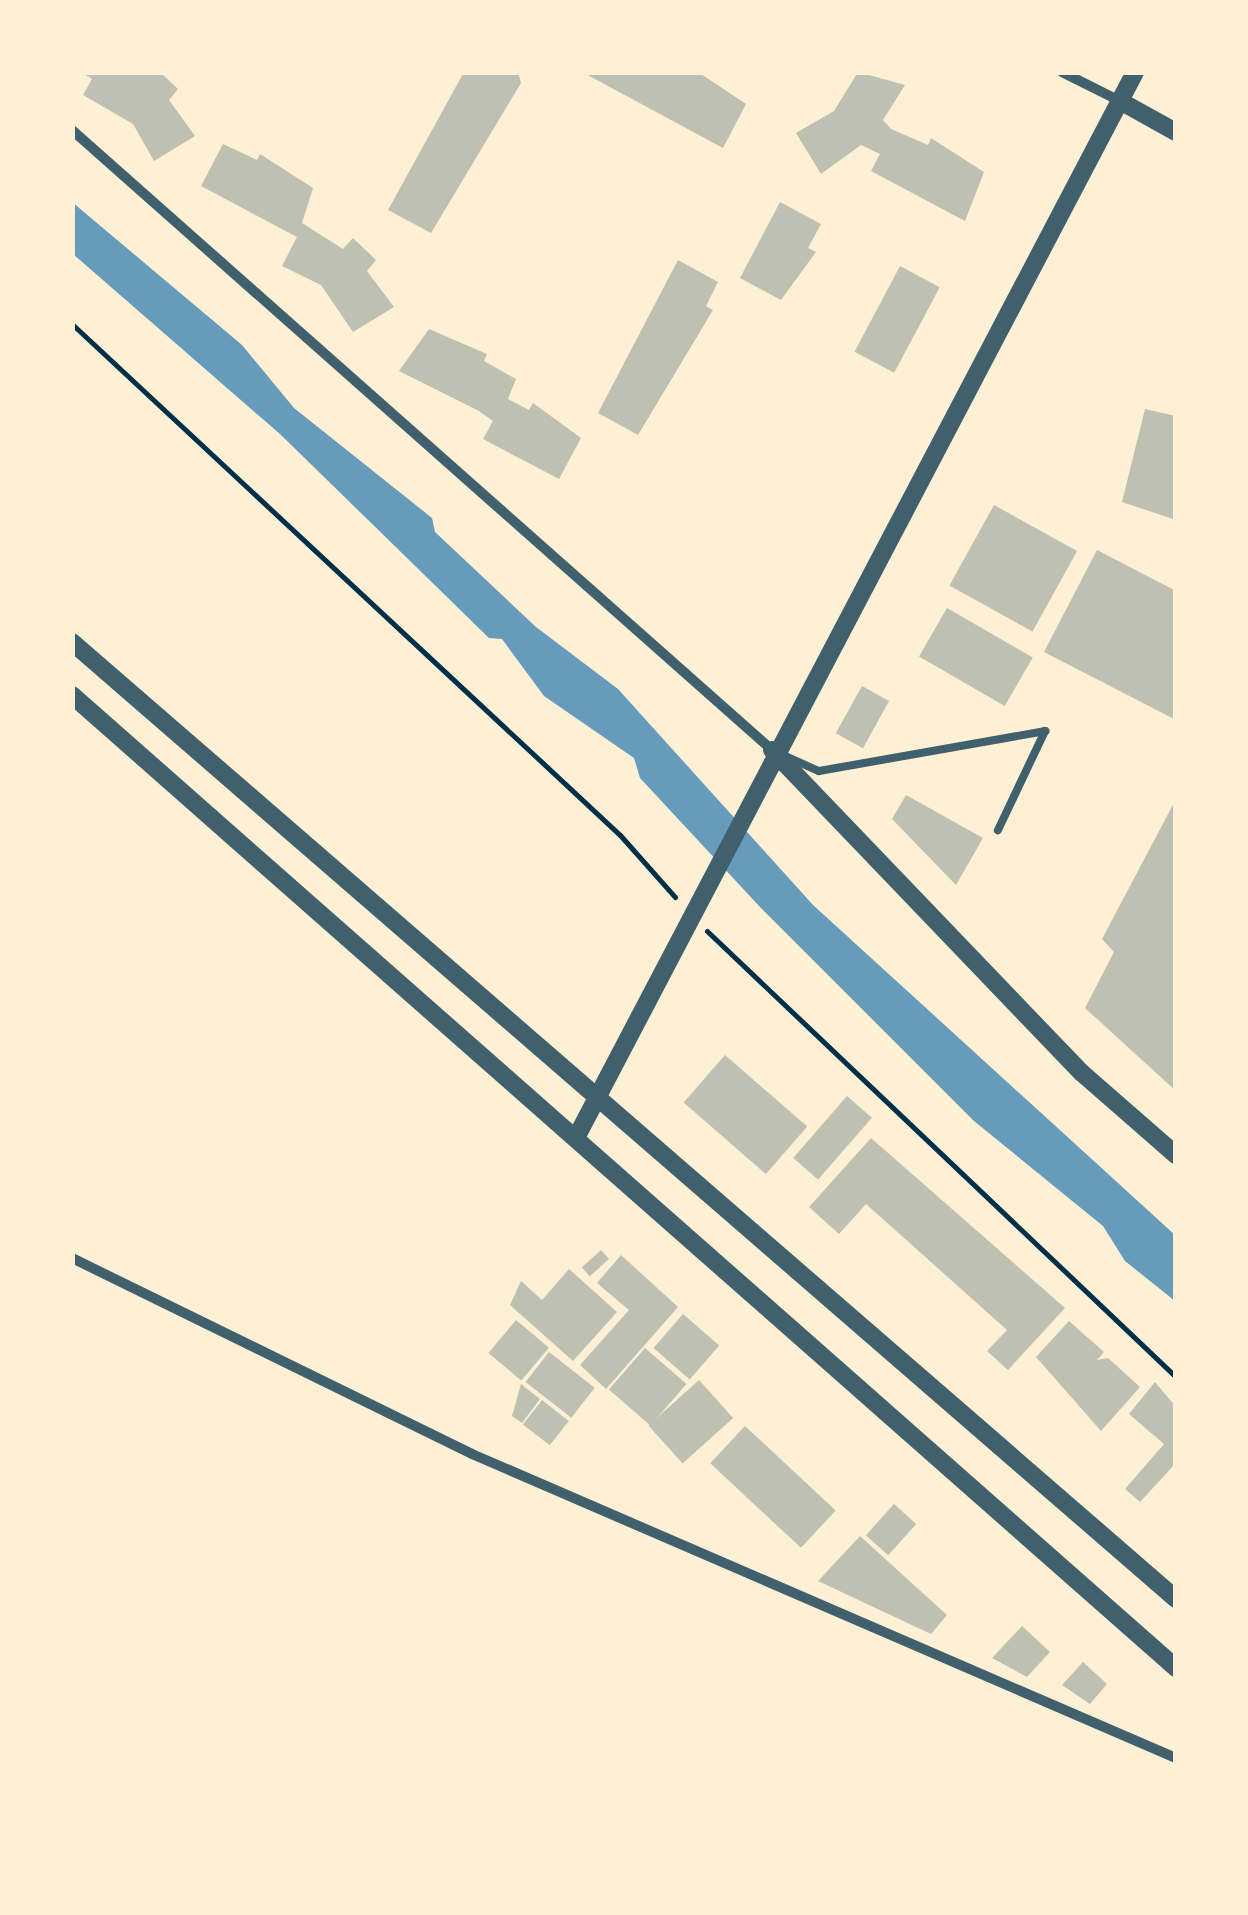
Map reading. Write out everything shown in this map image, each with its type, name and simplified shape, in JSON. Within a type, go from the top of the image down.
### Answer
[{"type":"street","points":[[1062,72],[1176,132]]},
{"type":"street","points":[[578,1134],[693,915],[772,750],[1135,72]]},
{"type":"street","points":[[72,130],[772,750],[1082,1073],[1176,1156]]},
{"type":"street","points":[[72,642],[600,1094],[1176,1599]]},
{"type":"street","points":[[72,695],[578,1134],[1176,1668]]},
{"type":"street","points":[[72,1258],[472,1454],[1176,1758]]},
{"type":"lane","points":[[772,750],[819,771],[1045,731],[998,830]]},
{"type":"path","points":[[72,324],[620,835],[693,915],[1176,1377]]},
{"type":"water","points":[[72,202],[242,345],[294,408],[432,518],[435,532],[536,627],[618,689],[813,905],[1175,1235],[1175,1301],[1125,1261],[1103,1226],[974,1121],[760,907],[640,778],[634,758],[544,696],[502,639],[489,638],[280,434],[73,254]]},
{"type":"building","points":[[81,72],[160,72],[178,89],[169,100],[195,136],[154,161],[133,124],[83,95],[92,79]]},
{"type":"building","points":[[464,72],[518,72],[521,83],[431,233],[388,210]]},
{"type":"building","points":[[582,72],[698,72],[746,104],[723,148]]},
{"type":"building","points":[[858,72],[905,85],[883,120],[891,129],[928,145],[931,138],[984,172],[965,221],[871,171],[880,154],[861,145],[821,174],[796,133],[834,111]]},
{"type":"building","points":[[223,144],[257,160],[260,154],[313,188],[302,223],[343,249],[353,238],[376,260],[367,271],[394,307],[353,332],[321,285],[282,266],[297,237],[201,186]]},
{"type":"building","points":[[780,202],[821,224],[808,248],[816,252],[781,300],[740,278]]},
{"type":"building","points":[[678,260],[718,282],[706,306],[713,310],[638,435],[598,413]]},
{"type":"building","points":[[900,266],[940,287],[894,373],[854,352]]},
{"type":"building","points":[[429,329],[487,354],[484,361],[516,379],[508,399],[529,410],[533,403],[581,438],[559,479],[483,439],[493,421],[479,411],[399,371]]},
{"type":"building","points":[[1145,409],[1176,416],[1176,520],[1122,502]]},
{"type":"building","points":[[994,505],[1077,551],[1032,632],[949,585]]},
{"type":"building","points":[[1097,550],[1176,591],[1176,720],[1044,652]]},
{"type":"building","points":[[947,608],[1033,657],[1005,706],[919,656]]},
{"type":"building","points":[[862,686],[889,701],[863,748],[836,733]]},
{"type":"building","points":[[906,795],[983,838],[956,885],[892,819]]},
{"type":"building","points":[[1176,799],[1176,1091],[1085,1008],[1114,952],[1102,939]]},
{"type":"building","points":[[725,1055],[807,1127],[766,1174],[684,1103]]},
{"type":"building","points":[[847,1096],[872,1118],[818,1180],[793,1158]]},
{"type":"building","points":[[871,1138],[1065,1308],[1008,1370],[987,1351],[1007,1330],[866,1204],[839,1234],[809,1207]]},
{"type":"building","points":[[601,1250],[609,1259],[590,1276],[582,1267]]},
{"type":"building","points":[[621,1255],[678,1307],[606,1389],[580,1365],[629,1310],[597,1283]]},
{"type":"building","points":[[569,1269],[617,1312],[573,1361],[510,1305],[521,1281],[542,1300]]},
{"type":"building","points":[[683,1314],[719,1345],[690,1379],[653,1348]]},
{"type":"building","points":[[516,1320],[549,1348],[521,1381],[488,1353]]},
{"type":"building","points":[[1069,1321],[1104,1352],[1097,1360],[1108,1358],[1140,1387],[1101,1431],[1036,1357]]},
{"type":"building","points":[[645,1348],[687,1384],[650,1426],[609,1390]]},
{"type":"building","points":[[549,1352],[595,1388],[571,1418],[526,1382]]},
{"type":"building","points":[[699,1380],[733,1418],[683,1463],[648,1426]]},
{"type":"building","points":[[1155,1382],[1176,1407],[1176,1463],[1140,1502],[1125,1489],[1164,1444],[1129,1414]]},
{"type":"building","points":[[521,1384],[540,1399],[522,1423],[512,1416]]},
{"type":"building","points":[[542,1400],[569,1421],[550,1445],[523,1424]]},
{"type":"building","points":[[745,1426],[836,1511],[801,1548],[710,1463]]},
{"type":"building","points":[[894,1504],[916,1524],[888,1555],[866,1535]]},
{"type":"building","points":[[860,1536],[947,1615],[931,1634],[818,1581]]},
{"type":"building","points":[[1022,1626],[1050,1652],[1027,1677],[992,1658]]},
{"type":"building","points":[[1083,1662],[1107,1684],[1090,1704],[1062,1685]]}]
